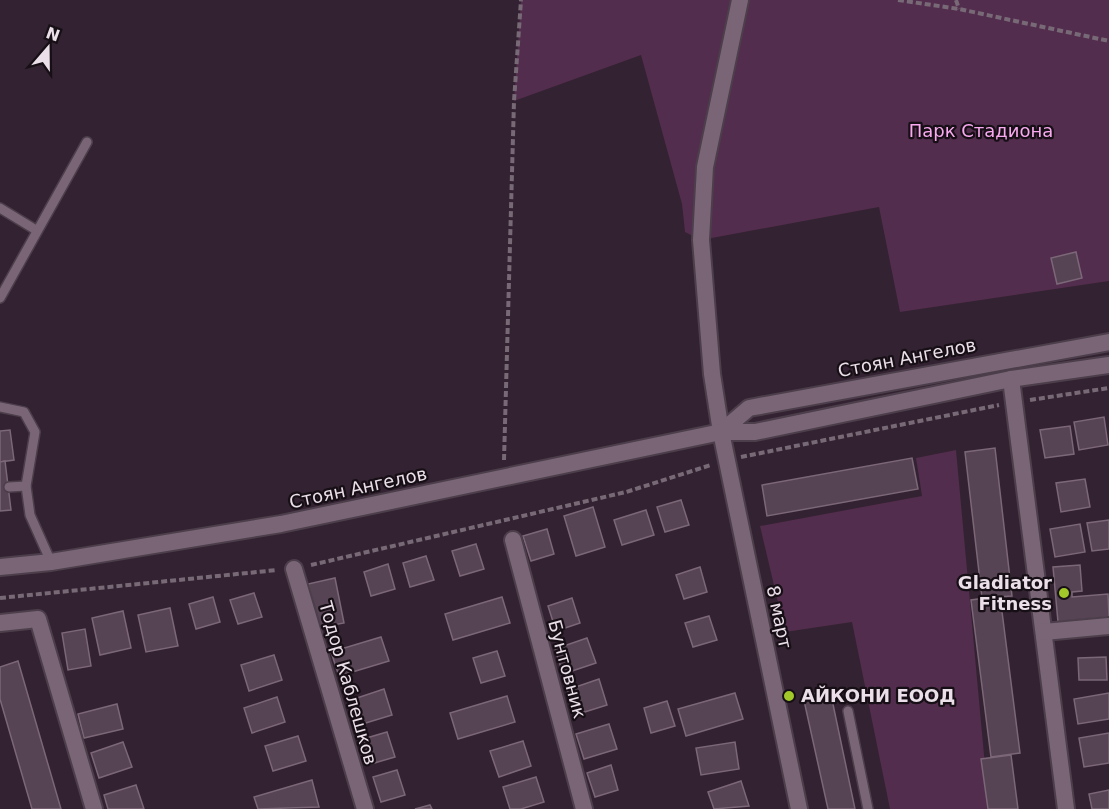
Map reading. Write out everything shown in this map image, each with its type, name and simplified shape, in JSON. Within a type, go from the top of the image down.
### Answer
[{"type":"street","name":"8 март","points":[[740,0],[705,167],[701,240],[712,374],[721,432],[799,809]]},
{"type":"street","name":"Стоян Ангелов","points":[[721,432],[749,408],[1109,342]]},
{"type":"street","name":"Стоян Ангелов","points":[[0,567],[51,562],[281,524],[721,432],[754,432],[1011,379],[1109,365]]},
{"type":"street","points":[[1011,379],[1066,809]]},
{"type":"street","name":"Бунтовник","points":[[513,540],[584,809]]},
{"type":"street","name":"Тодор Каблешков","points":[[294,569],[365,809]]},
{"type":"street","points":[[0,623],[38,619],[94,809]]},
{"type":"street","points":[[1044,632],[1109,626]]},
{"type":"lane","points":[[0,298],[87,142]]},
{"type":"lane","points":[[0,208],[36,230]]},
{"type":"lane","points":[[0,407],[24,412],[35,432],[26,486],[30,515],[51,562]]},
{"type":"lane","points":[[9,487],[26,486]]},
{"type":"lane","points":[[848,711],[868,809]]},
{"type":"path","points":[[503,479],[514,102],[521,0]]},
{"type":"path","points":[[898,0],[959,9],[1109,41]]},
{"type":"path","points":[[956,0],[959,9]]},
{"type":"path","points":[[0,598],[294,569],[626,492],[727,460],[1014,402],[1109,388]]},
{"type":"green space","name":"Парк Стадиона","points":[[521,0],[1109,0],[1109,281],[900,312],[879,207],[701,240],[685,232],[682,204],[641,55],[514,101]]},
{"type":"green space","points":[[956,450],[989,809],[890,809],[852,622],[785,632],[760,526],[922,496],[916,458]]},
{"type":"building","points":[[1076,252],[1082,278],[1057,284],[1051,258]]},
{"type":"building","points":[[1104,417],[1108,445],[1079,450],[1074,422]]},
{"type":"building","points":[[1070,426],[1074,454],[1045,458],[1040,430]]},
{"type":"building","points":[[10,430],[14,460],[0,462],[0,431]]},
{"type":"building","points":[[995,448],[1012,596],[982,598],[965,452]]},
{"type":"building","points":[[912,458],[918,489],[767,516],[762,485]]},
{"type":"building","points":[[5,461],[11,510],[0,511],[0,462]]},
{"type":"building","points":[[1085,479],[1090,507],[1061,512],[1056,483]]},
{"type":"building","points":[[681,500],[689,525],[665,532],[657,507]]},
{"type":"building","points":[[593,507],[605,547],[576,556],[564,516]]},
{"type":"building","points":[[646,510],[654,535],[622,545],[614,520]]},
{"type":"building","points":[[1109,520],[1109,549],[1092,551],[1087,523]]},
{"type":"building","points":[[1080,524],[1085,552],[1055,557],[1050,529]]},
{"type":"building","points":[[547,529],[554,554],[531,561],[523,536]]},
{"type":"building","points":[[476,544],[484,569],[460,576],[452,551]]},
{"type":"building","points":[[426,556],[434,580],[410,587],[403,563]]},
{"type":"building","points":[[388,564],[395,589],[371,596],[364,572]]},
{"type":"building","name":"Gladiator Fitness","points":[[1080,565],[1082,591],[1072,592],[1072,597],[1108,594],[1109,617],[1058,622],[1053,567]]},
{"type":"building","points":[[700,567],[707,592],[684,599],[676,575]]},
{"type":"building","points":[[335,578],[344,623],[318,628],[308,584]]},
{"type":"building","points":[[254,593],[262,617],[238,624],[230,600]]},
{"type":"building","points":[[1000,596],[1020,753],[991,757],[971,600]]},
{"type":"building","points":[[213,597],[220,622],[196,629],[189,604]]},
{"type":"building","points":[[502,597],[510,623],[453,640],[445,614]]},
{"type":"building","points":[[572,598],[580,623],[556,631],[548,606]]},
{"type":"building","points":[[170,608],[178,646],[146,652],[138,615]]},
{"type":"building","points":[[123,611],[131,648],[100,655],[92,618]]},
{"type":"building","points":[[709,616],[717,640],[693,647],[685,623]]},
{"type":"building","points":[[85,629],[91,666],[68,670],[62,633]]},
{"type":"building","points":[[381,637],[389,661],[339,676],[331,652]]},
{"type":"building","points":[[587,638],[596,663],[563,674],[555,649]]},
{"type":"building","points":[[497,651],[505,676],[481,683],[473,658]]},
{"type":"building","points":[[274,655],[282,680],[249,691],[241,665]]},
{"type":"building","points":[[1106,657],[1107,680],[1079,680],[1078,658]]},
{"type":"building","points":[[18,661],[61,809],[32,809],[0,699],[0,667]]},
{"type":"building","points":[[599,679],[607,705],[575,715],[567,690]]},
{"type":"building","points":[[384,689],[392,715],[359,725],[351,700]]},
{"type":"building","points":[[830,690],[855,809],[828,809],[803,696]]},
{"type":"building","points":[[735,693],[743,719],[686,736],[678,709]]},
{"type":"building","points":[[1109,693],[1109,719],[1078,724],[1074,699]]},
{"type":"building","points":[[507,696],[515,722],[458,739],[450,713]]},
{"type":"building","points":[[277,697],[285,722],[252,733],[244,708]]},
{"type":"building","points":[[667,701],[675,726],[651,733],[644,708]]},
{"type":"building","points":[[117,704],[123,729],[84,738],[78,714]]},
{"type":"building","points":[[609,724],[617,749],[584,759],[576,734]]},
{"type":"building","points":[[387,732],[395,757],[371,764],[363,739]]},
{"type":"building","points":[[1109,733],[1109,763],[1084,767],[1079,738]]},
{"type":"building","points":[[298,736],[306,761],[273,771],[265,746]]},
{"type":"building","points":[[523,741],[531,766],[499,777],[490,751]]},
{"type":"building","points":[[123,742],[132,767],[99,778],[91,753]]},
{"type":"building","points":[[735,742],[739,769],[701,775],[696,748]]},
{"type":"building","points":[[1011,755],[1018,809],[988,809],[981,759]]},
{"type":"building","points":[[611,765],[618,790],[595,797],[587,773]]},
{"type":"building","points":[[397,770],[405,795],[381,802],[373,777]]},
{"type":"building","points":[[536,777],[544,802],[521,809],[510,809],[503,787]]},
{"type":"building","points":[[312,780],[319,807],[258,809],[254,797]]},
{"type":"building","points":[[741,781],[749,806],[714,809],[708,792]]},
{"type":"building","points":[[136,785],[144,809],[108,809],[104,795]]},
{"type":"building","points":[[1109,790],[1109,809],[1092,809],[1089,794]]},
{"type":"building","points":[[430,805],[432,809],[415,809]]},
{"type":"place","name":"Gladiator Fitness","points":[[1064,593]]},
{"type":"place","name":"АЙКОНИ ЕООД","points":[[789,696]]}]
